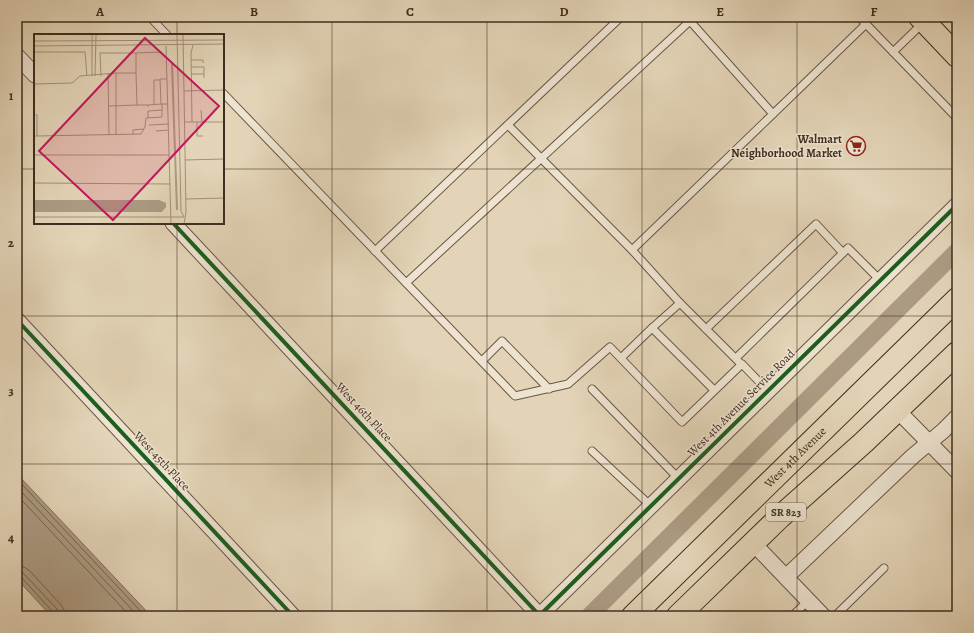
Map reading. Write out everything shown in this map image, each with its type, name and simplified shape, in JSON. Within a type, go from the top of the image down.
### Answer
[{"type":"main road","points":[[922,19],[957,56]]},
{"type":"main road","name":"West 4th Avenue","points":[[633,616],[957,298]]},
{"type":"main road","name":"SR 823","points":[[678,616],[752,543],[898,411],[957,353]]},
{"type":"main road","points":[[752,543],[749,526],[750,512],[759,491]]},
{"type":"street","points":[[17,56],[34,74]]},
{"type":"street","name":"West 4th Avenue Service Road","points":[[539,616],[957,205]]},
{"type":"street","name":"West 46th Place","points":[[174,224],[539,616]]},
{"type":"street","name":"West 45th Place","points":[[17,320],[293,616]]},
{"type":"street","points":[[898,411],[957,472]]},
{"type":"street","points":[[786,577],[913,456],[957,417]]},
{"type":"street","points":[[752,543],[823,616]]},
{"type":"lane","points":[[150,17],[166,34]]},
{"type":"lane","points":[[375,251],[621,17]]},
{"type":"lane","points":[[859,17],[957,118]]},
{"type":"lane","points":[[406,283],[688,19],[773,114]]},
{"type":"lane","points":[[893,52],[922,19]]},
{"type":"lane","points":[[632,250],[866,24]]},
{"type":"lane","points":[[224,94],[515,396],[568,384],[610,347],[682,422],[742,364]]},
{"type":"lane","points":[[508,125],[540,159],[632,250],[680,303],[768,391]]},
{"type":"lane","points":[[706,329],[816,224],[843,253]]},
{"type":"lane","points":[[736,358],[848,248],[880,280]]},
{"type":"lane","points":[[621,358],[680,303]]},
{"type":"lane","points":[[652,328],[714,390]]},
{"type":"lane","points":[[482,361],[502,341],[549,389]]},
{"type":"lane","points":[[592,389],[679,479]]},
{"type":"lane","points":[[592,451],[651,506]]},
{"type":"lane","points":[[835,616],[884,568]]},
{"type":"lane","points":[[792,616],[808,601]]},
{"type":"water","points":[[17,474],[151,616],[51,616],[17,579]]},
{"type":"waterway","points":[[589,616],[957,251]]},
{"type":"cycle path","points":[[539,616],[957,205]]},
{"type":"cycle path","points":[[174,224],[540,616]]},
{"type":"cycle path","points":[[17,320],[293,616]]},
{"type":"place","name":"Walmart Neighborhood Market","points":[[856,146]]}]
